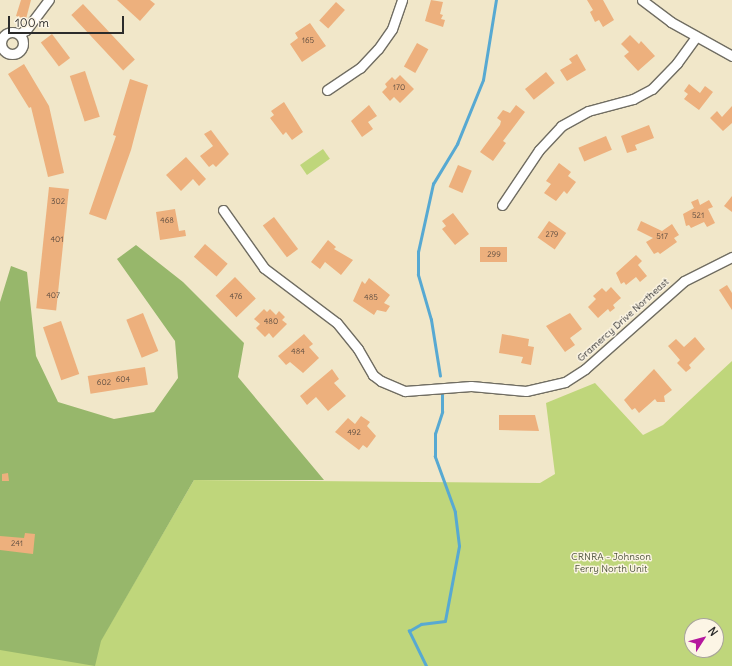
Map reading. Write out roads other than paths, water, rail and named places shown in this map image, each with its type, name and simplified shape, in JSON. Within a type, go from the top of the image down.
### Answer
[{"type":"street","points":[[19,34],[23,42],[20,51],[10,54],[2,50],[1,42],[4,36],[10,32],[19,34],[26,30],[49,0]]},
{"type":"street","points":[[328,90],[360,68],[378,49],[392,29],[402,0]]},
{"type":"street","points":[[646,1],[696,37],[732,56]]},
{"type":"street","points":[[502,205],[538,150],[561,126],[588,111],[633,99],[652,89],[677,64],[696,37]]},
{"type":"street","name":"Gramercy Drive Northeast","points":[[224,210],[264,268],[337,323],[358,349],[373,375],[381,381],[405,391],[471,386],[526,390],[566,382],[585,369],[684,281],[732,257]]},
{"type":"waterway","points":[[440,376],[431,320],[418,275],[418,252],[433,184],[457,144],[483,80],[496,0]]},
{"type":"waterway","points":[[426,666],[409,631],[421,624],[445,621],[459,546],[455,512],[435,457],[435,434],[442,412],[442,395]]},
{"type":"park label","name":"CRNRA - Johnson Ferry North Unit","points":[[611,562]]}]
